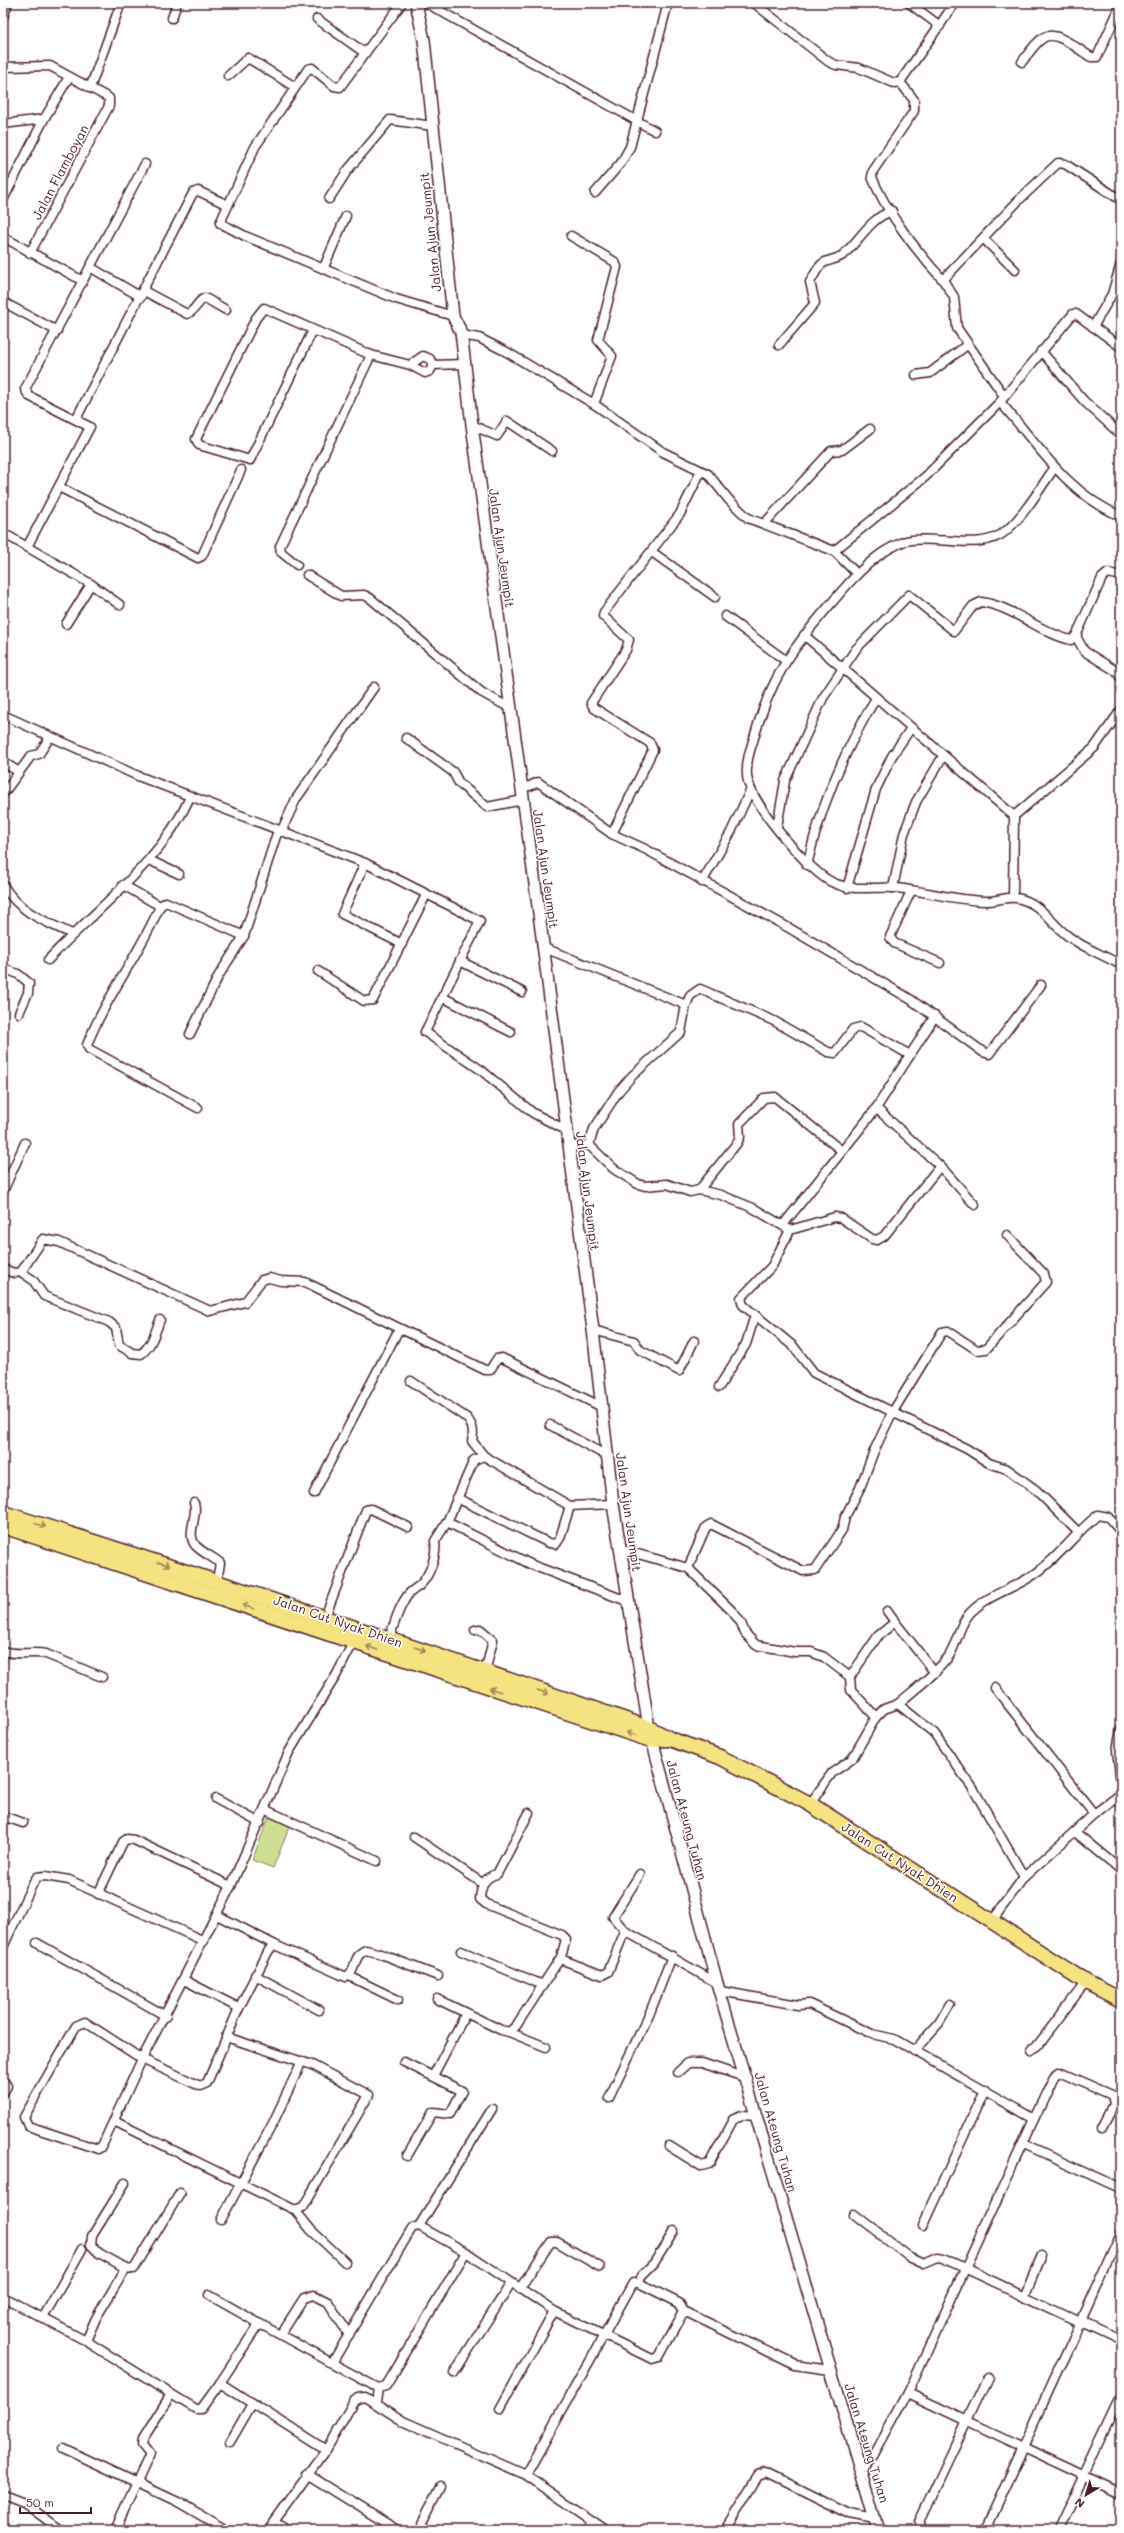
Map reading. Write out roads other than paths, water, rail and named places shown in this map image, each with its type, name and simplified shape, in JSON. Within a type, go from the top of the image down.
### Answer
[{"type":"highway","name":"Jalan Cut Nyak Dhien","points":[[3,1513],[217,1581],[389,1638],[485,1672],[650,1734]]},
{"type":"highway","name":"Jalan Cut Nyak Dhien","points":[[3,1526],[354,1642],[670,1739],[720,1757],[810,1804],[1086,1982],[1121,2000]]},
{"type":"street","points":[[3,18],[8,3]]},
{"type":"street","points":[[3,67],[50,66],[69,78],[90,88],[121,3]]},
{"type":"street","points":[[172,18],[177,3]]},
{"type":"street","points":[[402,3],[340,87],[334,86],[312,68],[308,69],[255,147],[221,220],[222,225],[396,300],[453,316]]},
{"type":"street","name":"Jalan Ajun Jeumpit","points":[[416,3],[424,40],[453,316],[464,334],[464,364],[522,787],[593,1330],[613,1504],[627,1601],[650,1734]]},
{"type":"street","points":[[595,193],[626,156],[668,3]]},
{"type":"street","points":[[754,3],[829,62],[836,66],[859,68],[894,84],[900,81],[955,3]]},
{"type":"street","points":[[909,3],[940,26]]},
{"type":"street","points":[[427,4],[654,131]]},
{"type":"street","points":[[1022,62],[1042,38],[1047,36],[1056,36],[1091,57],[1097,57],[1121,4]]},
{"type":"street","points":[[317,20],[365,53]]},
{"type":"street","points":[[228,76],[248,58],[295,87]]},
{"type":"street","points":[[3,200],[44,119],[69,78]]},
{"type":"street","points":[[900,81],[914,100],[914,111],[874,171],[872,177],[892,211],[926,261],[943,280],[954,297],[956,325],[967,345],[1002,399],[1055,467],[1070,483],[1093,501],[1121,516]]},
{"type":"street","name":"Jalan Flamboyan","points":[[30,253],[110,103],[109,98],[90,88]]},
{"type":"street","points":[[3,124],[44,119]]},
{"type":"street","points":[[329,199],[347,170],[390,120],[433,126]]},
{"type":"street","points":[[27,547],[89,430],[88,424],[26,393],[25,388],[57,331],[145,164]]},
{"type":"street","points":[[943,280],[984,239],[1020,199],[1058,164],[1065,164],[1121,200]]},
{"type":"street","points":[[76,419],[193,193],[198,191],[228,205]]},
{"type":"street","points":[[779,345],[815,303],[810,282],[821,264],[837,260],[845,254],[877,219],[892,211]]},
{"type":"street","points":[[324,268],[346,216]]},
{"type":"street","points":[[571,236],[615,262],[617,267],[598,340],[612,356],[594,404]]},
{"type":"street","points":[[3,237],[83,281]]},
{"type":"street","points":[[984,239],[1015,270]]},
{"type":"street","points":[[1093,327],[1112,294],[1121,263]]},
{"type":"street","points":[[90,267],[142,294],[187,314],[192,312],[201,300],[205,298],[226,310]]},
{"type":"street","points":[[3,302],[57,331]]},
{"type":"street","points":[[313,330],[250,460],[199,445],[196,439],[258,313],[264,308],[371,355],[410,365],[425,374],[430,371],[433,365],[430,358],[423,356],[410,365]]},
{"type":"street","points":[[834,551],[925,477],[1002,399],[1073,314],[1076,314],[1121,348]]},
{"type":"street","points":[[464,334],[479,338],[594,404],[663,452],[708,474],[740,511],[764,524],[834,551],[857,574]]},
{"type":"street","points":[[916,376],[930,373],[967,345]]},
{"type":"street","points":[[1041,351],[1084,401],[1121,436]]},
{"type":"street","points":[[297,565],[281,552],[280,546],[371,355]]},
{"type":"street","points":[[433,365],[464,364]]},
{"type":"street","points":[[472,425],[498,436],[507,421],[552,451]]},
{"type":"street","points":[[764,524],[831,451],[842,450],[870,429]]},
{"type":"street","points":[[1055,467],[1021,514],[1007,530],[996,537],[982,541],[905,541],[882,553],[857,574],[804,635],[785,660],[760,714],[746,776],[750,791],[807,865],[829,880],[847,888],[893,888],[980,901],[1013,897],[1036,905],[1068,936],[1121,965]]},
{"type":"street","points":[[59,487],[198,558],[202,556],[241,470]]},
{"type":"street","points":[[612,834],[653,750],[650,743],[594,708],[591,703],[626,650],[629,640],[603,616],[604,612],[639,564],[652,552],[680,514],[701,471]]},
{"type":"street","points":[[3,533],[91,584],[120,605]]},
{"type":"street","points":[[652,552],[715,597]]},
{"type":"street","points":[[777,827],[785,781],[823,698],[841,668],[856,649],[909,594],[954,632],[973,606],[981,602],[1024,617],[1062,638],[1071,640],[1076,636],[1102,578],[1108,573],[1121,576]]},
{"type":"street","points":[[306,575],[341,596],[351,594],[370,598],[481,692],[510,708]]},
{"type":"street","points":[[66,624],[91,584]]},
{"type":"street","points":[[725,616],[785,660]]},
{"type":"street","points":[[804,635],[1014,816]]},
{"type":"street","points":[[1076,636],[1084,651],[1116,671],[1121,678]]},
{"type":"street","points":[[190,1034],[219,975],[244,936],[280,831],[296,799],[374,687]]},
{"type":"street","points":[[807,865],[816,829],[837,770],[855,734],[876,698]]},
{"type":"street","points":[[1013,897],[1014,816],[1094,748],[1121,710]]},
{"type":"street","points":[[3,715],[36,728],[50,737],[190,797],[365,864],[480,921],[425,1030],[427,1034],[481,1070],[533,1113],[566,1130]]},
{"type":"street","points":[[847,888],[876,789],[892,756],[911,728]]},
{"type":"street","points":[[3,794],[31,756],[39,754],[50,737]]},
{"type":"street","points":[[406,738],[453,772],[459,783],[487,807],[523,800]]},
{"type":"street","points":[[893,888],[904,834],[916,802],[943,756]]},
{"type":"street","points":[[3,762],[19,772]]},
{"type":"street","points":[[522,787],[530,786],[538,782],[612,834],[645,849],[702,882],[789,928],[935,1016],[983,1052],[989,1054],[1041,985]]},
{"type":"street","points":[[702,882],[731,832],[750,791]]},
{"type":"street","points":[[48,960],[72,934],[149,860],[182,815],[190,797]]},
{"type":"street","points":[[149,860],[179,874]]},
{"type":"street","points":[[365,864],[342,914],[402,944]]},
{"type":"street","points":[[3,885],[9,896],[30,915],[72,934]]},
{"type":"street","points":[[123,885],[160,906]]},
{"type":"street","points":[[911,891],[890,937],[894,943],[940,963]]},
{"type":"street","points":[[318,971],[364,1000],[370,1002],[377,996],[426,895]]},
{"type":"street","points":[[198,1108],[89,1049],[87,1045],[129,964],[150,931],[160,906],[166,902],[244,936]]},
{"type":"street","points":[[542,947],[562,953],[686,1005]]},
{"type":"street","points":[[460,961],[522,992]]},
{"type":"street","points":[[3,968],[18,974],[29,983],[28,993],[19,1013]]},
{"type":"street","points":[[589,1145],[594,1129],[618,1092],[632,1076],[681,1032],[686,1005],[690,996],[700,989],[774,1021],[828,1052],[835,1053],[853,1029],[861,1027],[910,1055]]},
{"type":"street","points":[[442,997],[511,1032]]},
{"type":"street","points":[[935,1016],[876,1108],[842,1151],[786,1228],[772,1266],[741,1298],[743,1305],[793,1346],[814,1373],[877,1403],[892,1413],[968,1449],[989,1463],[1008,1469],[1036,1490],[1077,1531]]},
{"type":"street","points":[[699,1190],[738,1143],[740,1137],[739,1124],[764,1098],[775,1097],[842,1151]]},
{"type":"street","points":[[876,1108],[940,1166],[975,1205]]},
{"type":"street","points":[[3,1191],[25,1143]]},
{"type":"street","points":[[568,1146],[589,1145],[614,1169],[638,1184],[645,1186],[667,1184],[690,1192],[699,1190],[720,1195],[753,1208],[786,1228],[836,1217],[841,1218],[872,1240],[877,1240],[884,1236],[940,1166]]},
{"type":"street","points":[[688,1568],[706,1527],[711,1524],[803,1571],[815,1570],[842,1530],[844,1517],[860,1488],[874,1451],[892,1413],[942,1332],[948,1332],[977,1350],[986,1349],[1046,1282],[1044,1274],[1007,1235]]},
{"type":"street","points":[[22,1272],[43,1239],[58,1242],[82,1252],[210,1311],[244,1302],[262,1280],[269,1278],[281,1281],[305,1282],[485,1370],[490,1370],[497,1359],[502,1358],[602,1407]]},
{"type":"street","points":[[3,1269],[14,1273],[22,1272],[33,1280],[44,1296],[109,1322],[116,1328],[119,1345],[132,1353],[141,1354],[145,1352],[151,1344],[160,1320]]},
{"type":"street","points":[[719,1387],[746,1344],[756,1315]]},
{"type":"street","points":[[314,1493],[399,1329]]},
{"type":"street","points":[[593,1330],[634,1341],[640,1350],[679,1371],[694,1341]]},
{"type":"street","points":[[411,1381],[467,1418],[472,1424],[472,1441],[479,1452],[484,1456],[570,1506],[613,1504]]},
{"type":"street","points":[[550,1425],[607,1456]]},
{"type":"street","points":[[389,1638],[402,1603],[410,1591],[420,1585],[434,1560],[436,1551],[435,1541],[446,1522],[474,1460],[484,1456]]},
{"type":"street","points":[[457,1498],[549,1543],[556,1544],[560,1538],[570,1506]]},
{"type":"street","points":[[194,1502],[196,1509],[192,1530],[195,1545],[220,1562],[217,1581]]},
{"type":"street","points":[[325,1617],[366,1510],[371,1509],[408,1527]]},
{"type":"street","points":[[810,1804],[832,1773],[852,1759],[876,1716],[884,1709],[898,1704],[935,1673],[950,1655],[962,1624],[970,1613],[986,1599],[1009,1589],[1038,1572],[1066,1548],[1077,1531],[1098,1515],[1108,1517],[1121,1532]]},
{"type":"street","points":[[446,1522],[532,1565],[627,1601]]},
{"type":"street","points":[[620,1549],[688,1568],[733,1612],[741,1623],[744,1633],[756,1645],[795,1652],[811,1652],[824,1657],[850,1676]]},
{"type":"street","points":[[887,1611],[935,1673]]},
{"type":"street","points":[[876,1716],[851,1690],[850,1676],[878,1636],[895,1622]]},
{"type":"street","points":[[275,1945],[269,1950],[255,1975],[226,2037],[207,2083],[203,2086],[142,2059],[85,2022],[76,2026],[24,2117],[28,2126],[98,2149],[102,2146],[142,2059],[166,2016],[231,1886],[266,1810],[289,1752],[354,1642],[358,1628]]},
{"type":"street","points":[[475,1630],[480,1629],[493,1640],[492,1654],[485,1672]]},
{"type":"street","points":[[3,1651],[15,1654],[38,1652],[46,1654],[102,1677]]},
{"type":"street","points":[[995,1688],[1094,1814]]},
{"type":"street","points":[[898,1704],[934,1733],[974,1790],[1024,1877]]},
{"type":"street","points":[[1121,1729],[1117,1750],[1121,1783]]},
{"type":"street","name":"Jalan Ateung Tuhan","points":[[650,1734],[718,1987],[747,2078],[830,2370],[861,2470],[876,2525]]},
{"type":"street","points":[[992,1921],[1024,1877],[1094,1814],[1121,1794]]},
{"type":"street","points":[[216,1799],[260,1823]]},
{"type":"street","points":[[266,1810],[377,1861]]},
{"type":"street","points":[[508,2032],[516,2026],[561,1957],[566,1939],[562,1935],[486,1904],[480,1899],[482,1883],[489,1876],[497,1874],[529,1813]]},
{"type":"street","points":[[3,1816],[23,1823]]},
{"type":"street","points":[[1075,1832],[1121,1870]]},
{"type":"street","points":[[414,1837],[482,1883]]},
{"type":"street","points":[[98,1894],[123,1842],[127,1840],[134,1840],[231,1886]]},
{"type":"street","points":[[640,1874],[613,1917],[625,1931],[672,1956],[718,1987],[798,2005],[809,2004],[872,2034],[894,2039],[1034,2119]]},
{"type":"street","points":[[3,1947],[37,1877],[45,1876],[69,1880],[204,1941]]},
{"type":"street","points":[[217,1915],[275,1945],[346,1977],[349,1976],[398,2000]]},
{"type":"street","points":[[561,1957],[563,1960],[602,1975],[608,1972],[625,1931]]},
{"type":"street","points":[[37,1943],[166,2016]]},
{"type":"street","points":[[349,1976],[357,1956],[366,1950],[378,1953],[438,1976]]},
{"type":"street","points":[[461,1951],[543,1985]]},
{"type":"street","points":[[609,2098],[650,2010],[672,1956]]},
{"type":"street","points":[[255,1975],[320,2010]]},
{"type":"street","points":[[184,1980],[239,2008]]},
{"type":"street","points":[[1030,2050],[1037,2046],[1086,1982]]},
{"type":"street","points":[[437,1999],[500,2030],[546,2046]]},
{"type":"street","points":[[914,2050],[939,2024],[950,2004]]},
{"type":"street","points":[[433,2076],[466,2014]]},
{"type":"street","points":[[226,2037],[302,2061],[366,2092],[370,2098],[304,2207],[295,2210]]},
{"type":"street","points":[[221,2220],[273,2123],[302,2061]]},
{"type":"street","points":[[404,2062],[462,2091],[450,2114],[433,2112],[407,2156]]},
{"type":"street","points":[[678,2072],[688,2063],[702,2063],[747,2078]]},
{"type":"street","points":[[861,2470],[874,2457],[908,2393],[967,2269],[1054,2076],[1059,2072],[1112,2095],[1114,2104],[1102,2128]]},
{"type":"street","points":[[3,2080],[7,2086],[3,2092]]},
{"type":"street","points":[[922,2225],[985,2090]]},
{"type":"street","points":[[420,2226],[492,2109]]},
{"type":"street","points":[[669,2146],[701,2166],[709,2164],[734,2118],[742,2115],[757,2116]]},
{"type":"street","points":[[114,2120],[295,2210],[311,2230],[345,2262]]},
{"type":"street","points":[[1024,2144],[1121,2188]]},
{"type":"street","points":[[125,2184],[92,2236],[91,2245],[99,2253],[126,2268],[134,2269],[180,2193]]},
{"type":"street","points":[[854,2214],[908,2256],[923,2263],[940,2257],[1121,2341]]},
{"type":"street","points":[[332,2363],[412,2228],[420,2226],[466,2252],[554,2311],[656,2359],[684,2311]]},
{"type":"street","points":[[639,2283],[641,2276],[654,2263],[674,2231]]},
{"type":"street","points":[[985,2530],[1024,2448],[1121,2233]]},
{"type":"street","points":[[520,2288],[551,2242],[557,2242],[600,2267]]},
{"type":"street","points":[[42,2318],[82,2249]]},
{"type":"street","points":[[208,2295],[378,2388],[386,2386],[466,2252]]},
{"type":"street","points":[[1024,2296],[1041,2256]]},
{"type":"street","points":[[86,2341],[96,2318],[126,2268]]},
{"type":"street","points":[[454,2373],[511,2283]]},
{"type":"street","points":[[526,2475],[606,2335],[633,2283],[639,2283],[679,2303],[684,2311],[795,2366],[830,2370]]},
{"type":"street","points":[[281,2334],[304,2298],[314,2294],[328,2302],[349,2335]]},
{"type":"street","points":[[3,2297],[86,2341],[196,2409],[201,2409],[220,2384],[257,2327],[262,2325]]},
{"type":"street","points":[[500,2409],[554,2311]]},
{"type":"street","points":[[920,2530],[919,2522],[988,2376]]},
{"type":"street","points":[[220,2384],[326,2450]]},
{"type":"street","points":[[376,2403],[378,2388]]},
{"type":"street","points":[[908,2393],[1121,2493]]},
{"type":"street","points":[[115,2530],[150,2454],[142,2444],[143,2439],[171,2394]]},
{"type":"street","points":[[1058,2530],[1121,2396]]},
{"type":"street","points":[[268,2530],[307,2474],[326,2450],[354,2401],[359,2398],[365,2398],[376,2403],[403,2421],[526,2475],[606,2530]]},
{"type":"street","points":[[230,2442],[252,2404]]},
{"type":"street","points":[[63,2448],[135,2484],[178,2502],[226,2530]]},
{"type":"street","points":[[725,2530],[758,2476],[766,2473],[849,2514],[876,2525]]},
{"type":"street","points":[[307,2474],[397,2530]]},
{"type":"street","points":[[418,2530],[441,2486]]},
{"type":"street","points":[[3,2495],[24,2503],[61,2530]]},
{"type":"street","points":[[587,2530],[592,2521]]},
{"type":"street","points":[[274,2522],[287,2530]]}]
